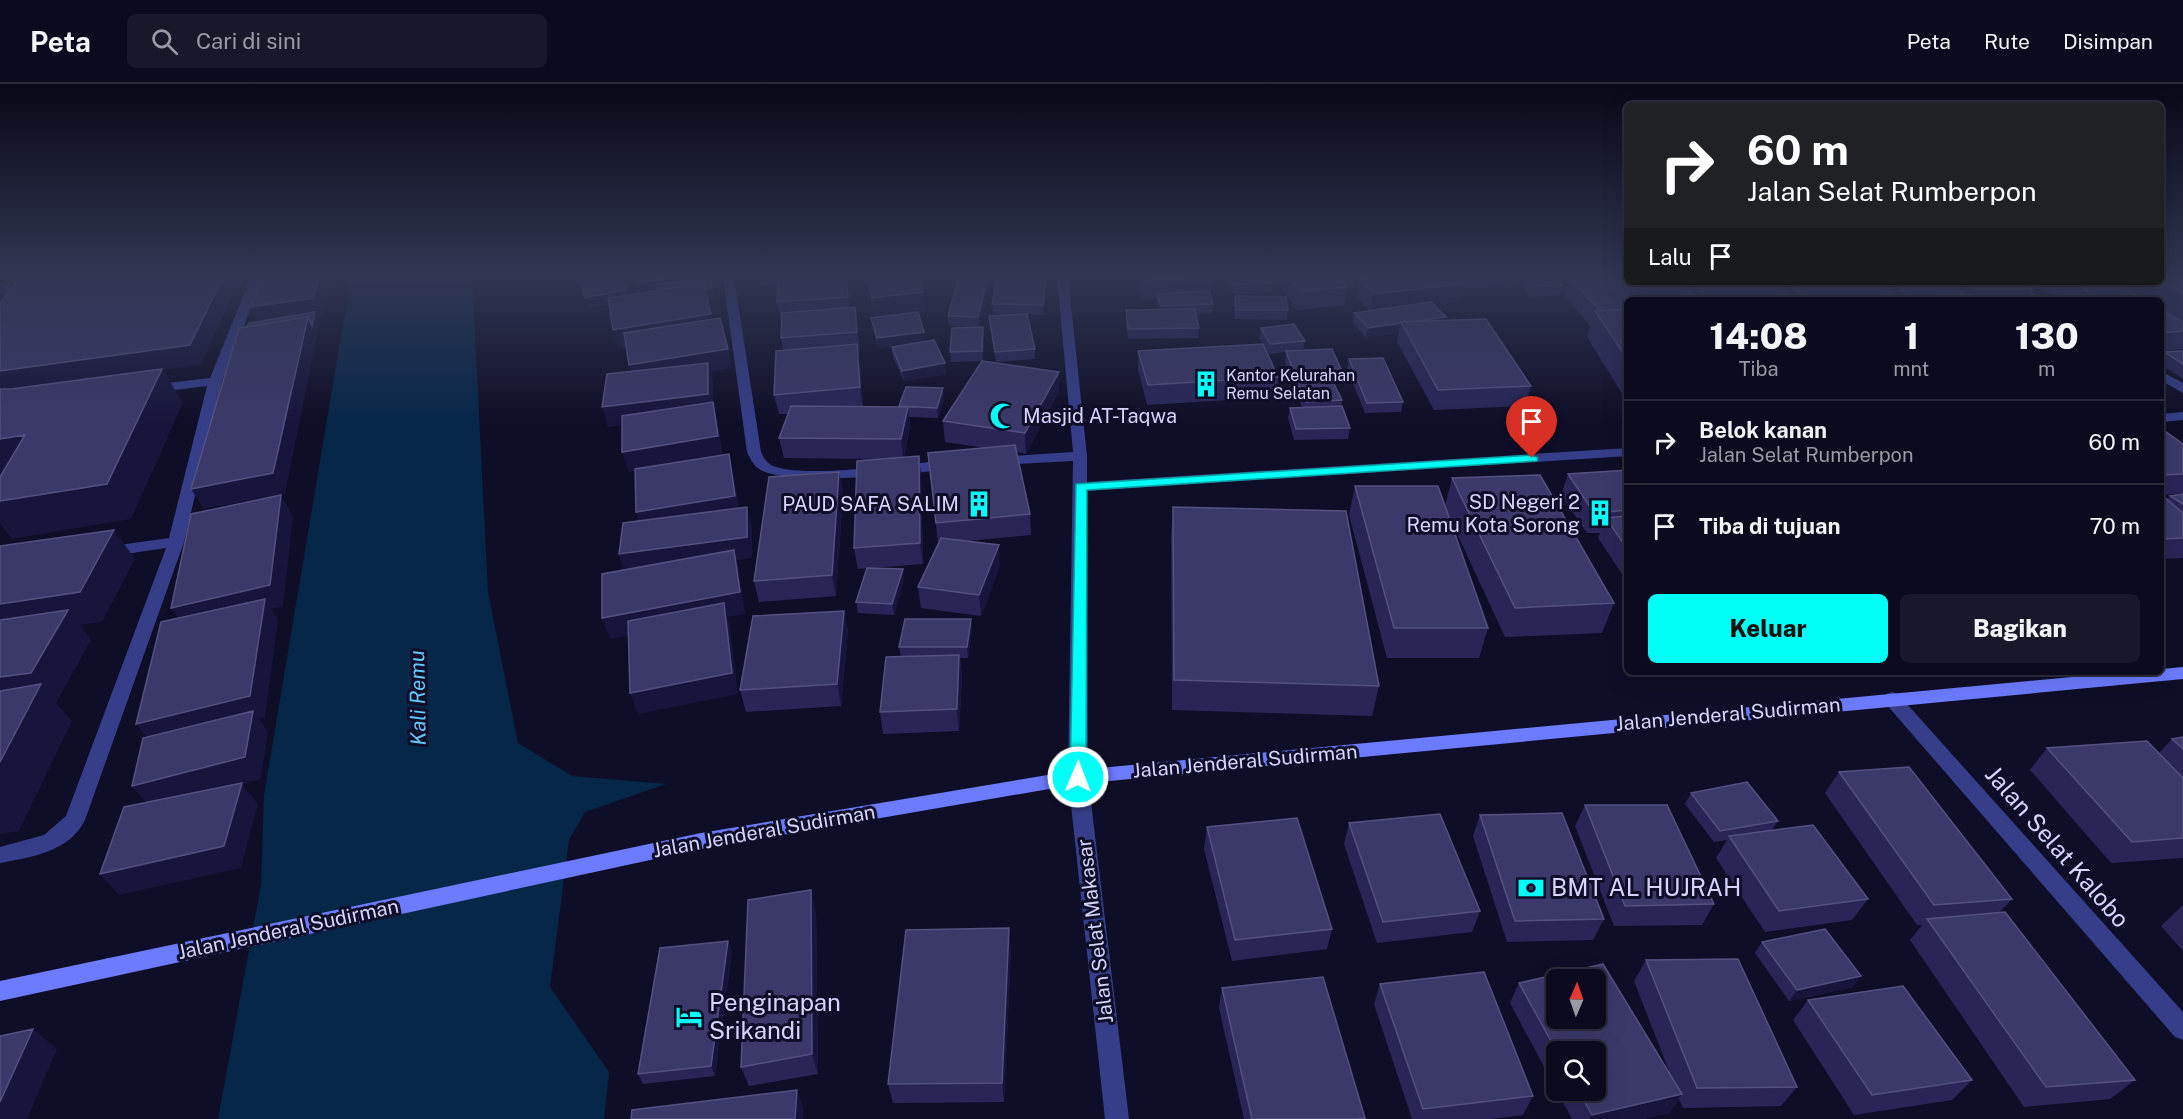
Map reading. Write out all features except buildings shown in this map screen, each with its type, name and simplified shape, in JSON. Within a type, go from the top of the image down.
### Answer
[{"type":"main road","name":"Jalan Jenderal Sudirman","points":[[2164,675],[2183,673]]},
{"type":"main road","name":"Jalan Jenderal Sudirman","points":[[0,991],[701,841],[1078,777],[2161,675]]},
{"type":"street","points":[[0,855],[49,843],[70,829],[75,820],[176,542],[215,381],[237,325]]},
{"type":"street","points":[[735,325],[754,452],[759,462],[768,468],[814,473],[964,464]]},
{"type":"street","name":"Jalan Selat Makasar","points":[[1067,325],[1081,487],[1078,777],[1117,1119]]},
{"type":"street","points":[[2164,377],[2183,389]]},
{"type":"street","points":[[134,392],[215,381]]},
{"type":"street","points":[[2164,418],[2183,416]]},
{"type":"street","points":[[1081,487],[1624,452]]},
{"type":"street","points":[[987,462],[1080,456]]},
{"type":"street","points":[[94,554],[176,542]]},
{"type":"street","name":"Jalan Selat Kalobo","points":[[1892,699],[2183,1029]]},
{"type":"water","name":"Kali Remu","points":[[343,325],[474,325],[488,592],[518,743],[572,776],[666,784],[585,812],[569,840],[550,987],[609,1072],[604,1119],[218,1119],[261,885],[264,795]]},
{"type":"place","name":"Kantor Kelurahan Remu Selatan","points":[[1206,384]]},
{"type":"place","name":"Masjid AT-Taqwa","points":[[1003,416]]},
{"type":"place","name":"PAUD SAFA SALIM","points":[[979,504]]},
{"type":"place","name":"SD Negeri 2 Remu Kota Sorong","points":[[1600,513]]},
{"type":"place","name":"BMT AL HUJRAH","points":[[1531,888]]},
{"type":"place","name":"Penginapan Srikandi","points":[[689,1017]]},
{"type":"route","points":[[1078,777],[1081,487],[1532,458]]}]
